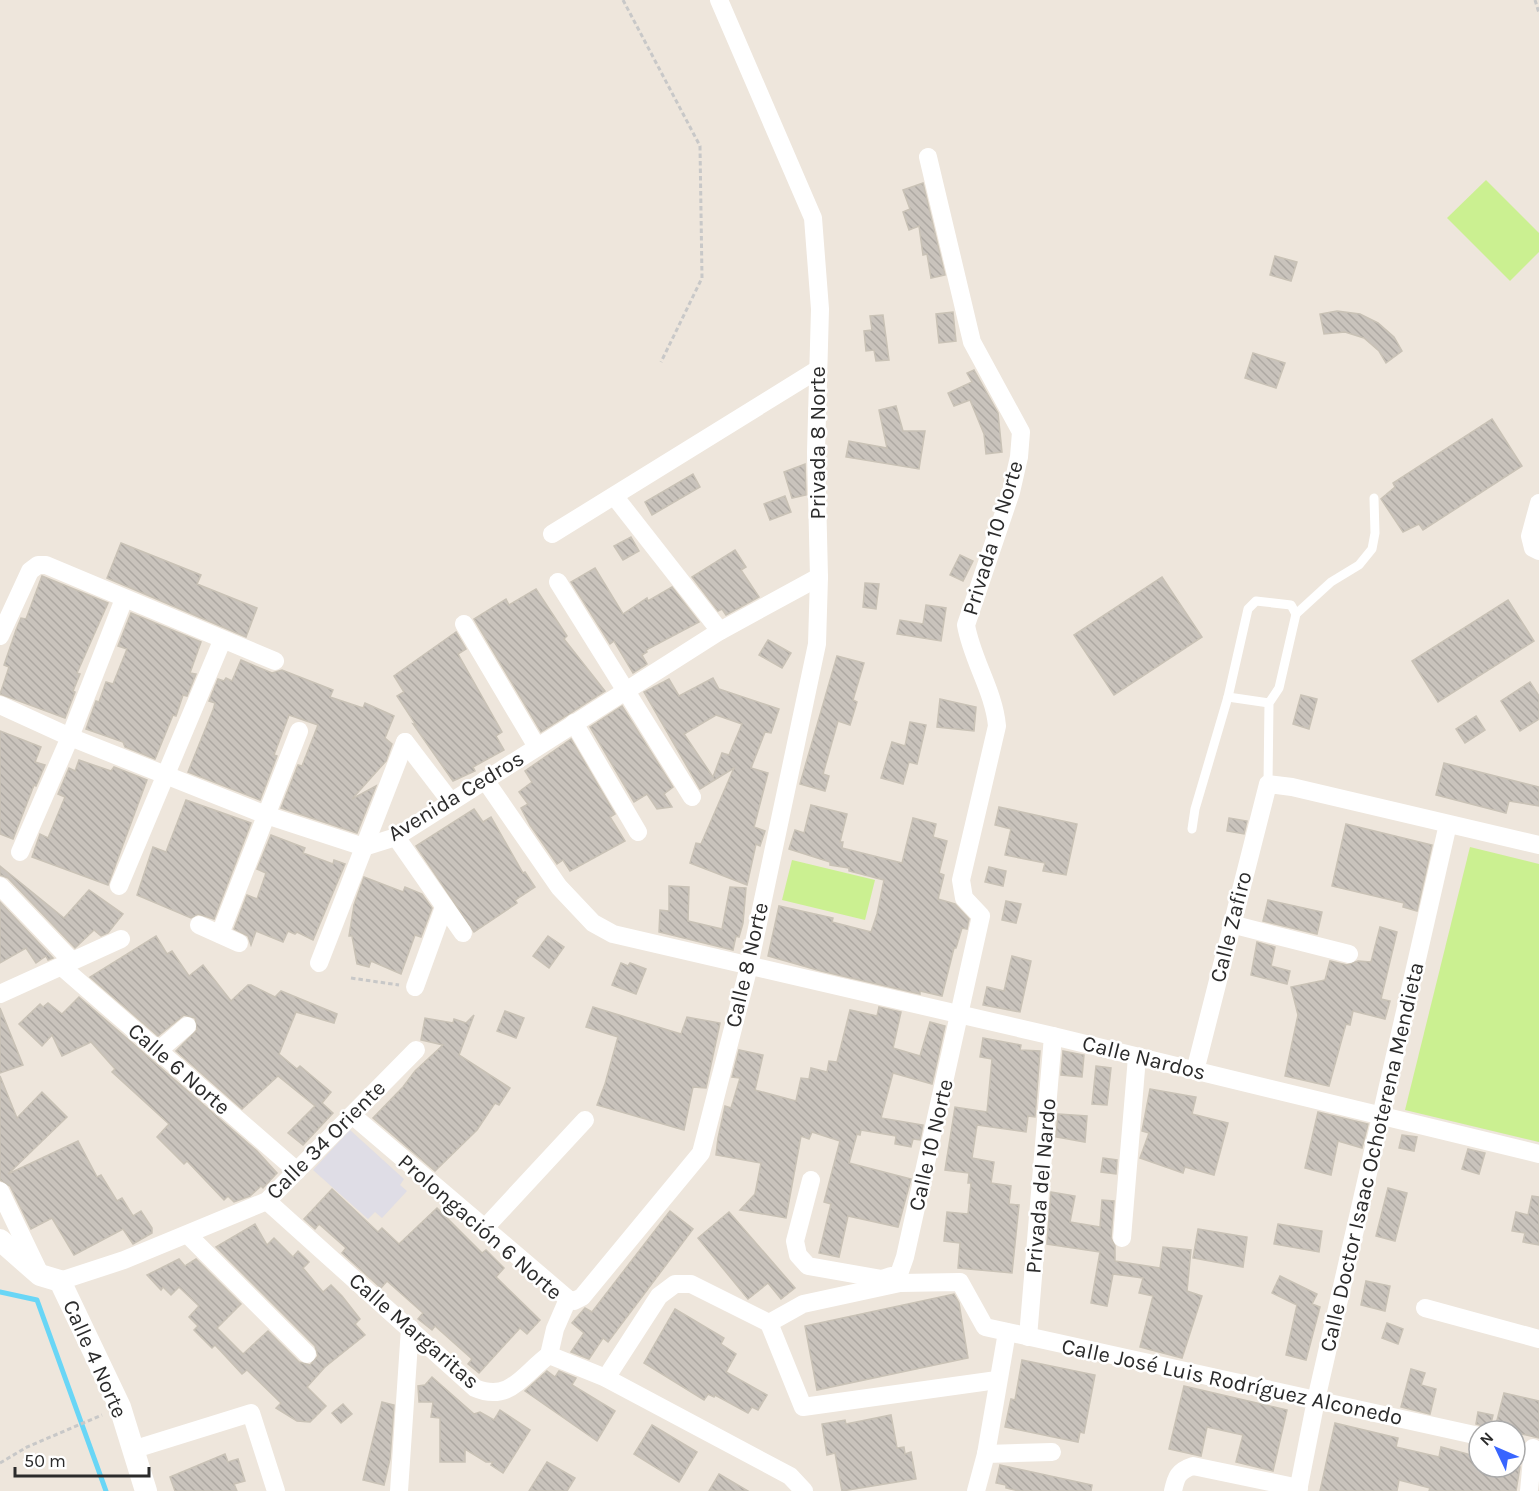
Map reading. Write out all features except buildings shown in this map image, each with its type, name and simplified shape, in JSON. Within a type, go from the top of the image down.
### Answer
[{"type":"street","name":"Privada 8 Norte","points":[[719,0],[813,218],[820,309],[816,452],[819,577]]},
{"type":"street","name":"Privada 10 Norte","points":[[928,157],[972,342],[1021,432],[1019,457],[1011,492],[966,625],[969,642],[995,708],[997,726],[961,880],[964,898],[981,916],[960,1016]]},
{"type":"street","points":[[552,534],[817,370]]},
{"type":"street","points":[[615,496],[720,631]]},
{"type":"street","points":[[1536,550],[1530,536],[1539,503]]},
{"type":"street","points":[[0,636],[30,571],[38,565],[46,565],[222,641],[275,661]]},
{"type":"street","name":"Avenida Cedros","points":[[0,705],[70,737],[266,815],[364,847],[396,837],[720,631],[819,577]]},
{"type":"street","name":"Calle 8 Norte","points":[[568,1299],[574,1300],[582,1297],[701,1153],[749,966],[817,644],[819,577]]},
{"type":"street","points":[[558,582],[627,689],[692,797]]},
{"type":"street","points":[[20,852],[70,737],[124,599]]},
{"type":"street","points":[[464,624],[537,747]]},
{"type":"street","points":[[119,886],[222,641]]},
{"type":"street","points":[[574,723],[638,832]]},
{"type":"street","points":[[220,934],[299,731]]},
{"type":"street","points":[[319,963],[405,742],[451,802]]},
{"type":"street","name":"Calle Nardos","points":[[485,780],[559,887],[593,923],[613,934],[1053,1036],[1539,1154]]},
{"type":"street","points":[[1268,784],[1292,787],[1539,845]]},
{"type":"street","name":"Calle Zafiro","points":[[1196,1071],[1231,924],[1268,784]]},
{"type":"street","name":"Calle Doctor Isaac Ochoterena Mendieta","points":[[1299,1490],[1316,1400],[1383,1116],[1448,824]]},
{"type":"street","points":[[396,837],[463,933]]},
{"type":"street","name":"Calle 6 Norte","points":[[0,886],[67,964],[159,1051],[297,1171]]},
{"type":"street","points":[[415,987],[444,907]]},
{"type":"street","points":[[1231,924],[1349,954]]},
{"type":"street","points":[[199,925],[239,943]]},
{"type":"street","points":[[0,994],[121,939]]},
{"type":"street","name":"Calle 10 Norte","points":[[899,1278],[906,1257],[960,1016]]},
{"type":"street","points":[[159,1051],[187,1026]]},
{"type":"street","name":"Privada del Nardo","points":[[1028,1337],[1053,1036]]},
{"type":"street","name":"Calle 34 Oriente","points":[[50,1278],[188,1234],[267,1201],[416,1050]]},
{"type":"street","points":[[1122,1238],[1137,1057]]},
{"type":"street","name":"Prolongación 6 Norte","points":[[352,1115],[483,1230],[568,1299],[555,1329],[549,1355]]},
{"type":"street","points":[[483,1230],[585,1120]]},
{"type":"street","points":[[811,1180],[795,1241],[798,1255],[807,1266],[882,1279],[899,1278]]},
{"type":"street","name":"Calle 4 Norte","points":[[0,1191],[120,1407],[146,1491]]},
{"type":"street","name":"Calle Margaritas","points":[[267,1201],[475,1388],[488,1393],[509,1390],[549,1355]]},
{"type":"street","points":[[188,1234],[307,1354]]},
{"type":"street","name":"Calle 4 Norte","points":[[5,1245],[50,1278]]},
{"type":"street","points":[[769,1323],[803,1304],[899,1278]]},
{"type":"street","name":"Calle José Luis Rodríguez Alconedo","points":[[899,1278],[960,1281],[985,1327],[1467,1433]]},
{"type":"street","points":[[606,1378],[659,1296],[675,1284],[691,1284],[769,1323],[803,1407],[997,1380]]},
{"type":"street","points":[[1425,1308],[1539,1339]]},
{"type":"street","points":[[399,1491],[410,1328]]},
{"type":"street","points":[[976,1491],[986,1454],[1007,1332]]},
{"type":"street","points":[[549,1355],[606,1378],[790,1476],[804,1491]]},
{"type":"street","points":[[132,1450],[250,1413],[276,1491]]},
{"type":"street","points":[[1529,1447],[1529,1491]]},
{"type":"street","points":[[986,1454],[1052,1452]]},
{"type":"street","points":[[1173,1491],[1176,1476],[1183,1469],[1192,1466],[1299,1490]]},
{"type":"lane","points":[[1268,784],[1269,703],[1279,688],[1296,614],[1331,582],[1359,565],[1372,549],[1375,533],[1374,498]]},
{"type":"lane","points":[[1192,829],[1195,809],[1228,697],[1248,609],[1256,602],[1276,603],[1291,605],[1296,614]]},
{"type":"lane","points":[[1228,697],[1269,703]]},
{"type":"path","points":[[623,0],[700,146],[702,278],[661,362]]},
{"type":"path","points":[[1535,0],[1539,13]]},
{"type":"path","points":[[351,978],[415,987]]},
{"type":"path","points":[[0,1463],[27,1447],[120,1407]]},
{"type":"shaded area","points":[[350,1130],[404,1179],[400,1185],[407,1191],[382,1218],[375,1212],[368,1219],[313,1170]]},
{"type":"green space","points":[[1486,180],[1539,233],[1539,252],[1510,281],[1447,218]]},
{"type":"green space","points":[[1470,847],[1539,864],[1539,1142],[1405,1110]]},
{"type":"green space","points":[[792,860],[875,880],[865,920],[782,900]]},
{"type":"waterway","points":[[0,1292],[37,1300],[106,1491]]}]
